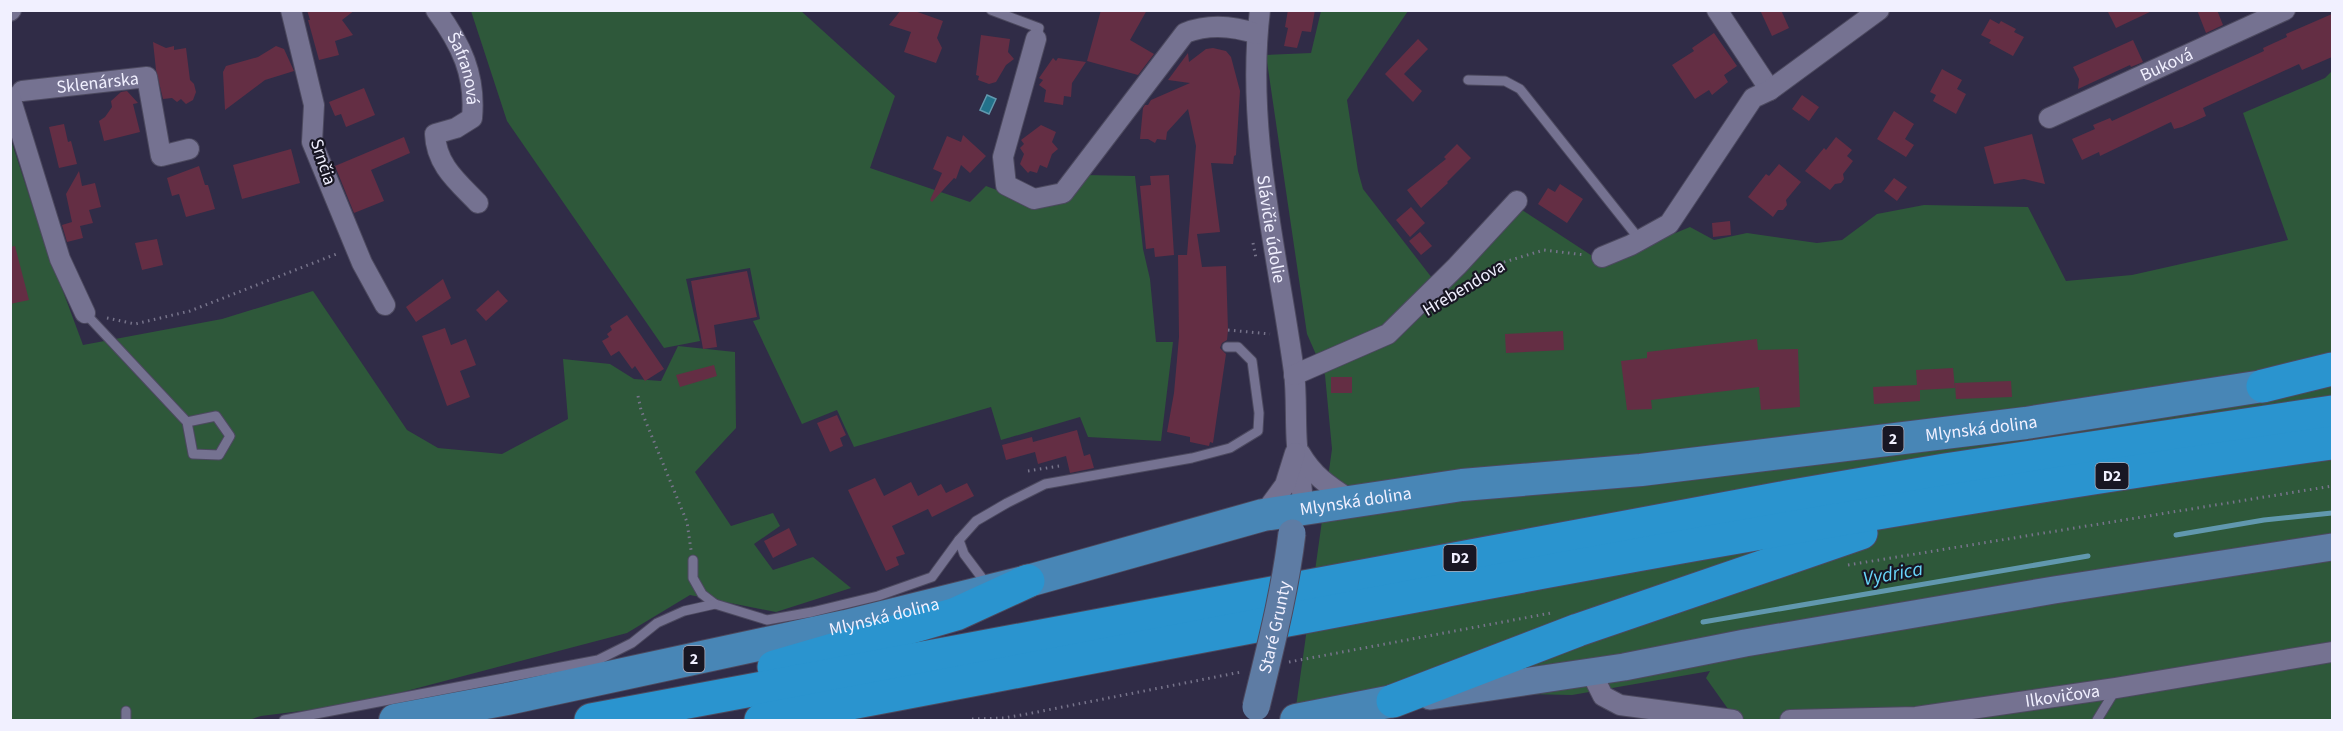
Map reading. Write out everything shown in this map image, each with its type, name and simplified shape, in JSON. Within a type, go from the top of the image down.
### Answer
[{"type":"highway","points":[[2263,386],[2332,369]]},
{"type":"highway","name":"D2","points":[[591,720],[1787,497],[1945,470],[2332,412]]},
{"type":"highway","name":"D2","points":[[761,720],[1605,562],[1951,502],[2332,443]]},
{"type":"highway","points":[[1393,701],[1578,630],[1951,502]]},
{"type":"highway","points":[[584,720],[956,614],[1028,580]]},
{"type":"main road","name":"Mlynská dolina","points":[[395,720],[507,699],[834,628],[991,590],[1285,511],[1462,485],[1641,470],[2026,423],[2332,376]]},
{"type":"main road","name":"Staré Grunty","points":[[1254,714],[1281,603],[1285,511]]},
{"type":"main road","points":[[1301,720],[1393,701],[1592,672],[1790,635],[2054,590],[2332,547]]},
{"type":"street","name":"Srnčia","points":[[291,10],[314,105],[312,142],[355,246],[385,305]]},
{"type":"street","name":"Šafranová","points":[[436,10],[453,33],[464,55],[473,102],[472,118],[456,128],[435,134],[435,144],[443,165],[478,203]]},
{"type":"street","name":"Slávičie údolie","points":[[1260,10],[1257,34],[1259,146],[1301,372],[1297,448],[1285,511]]},
{"type":"street","points":[[1717,10],[1770,90]]},
{"type":"street","points":[[1602,257],[1669,224],[1753,98],[1770,90],[1879,10]]},
{"type":"street","name":"Buková","points":[[2049,118],[2285,10]]},
{"type":"street","points":[[1036,39],[1003,157],[1006,184],[1034,200],[1063,193],[1185,33],[1196,28],[1224,27],[1257,34]]},
{"type":"street","name":"Sklenárska","points":[[85,314],[60,259],[14,93],[147,77],[161,156],[189,148]]},
{"type":"street","points":[[1301,372],[1388,334],[1457,266],[1517,201]]},
{"type":"street","points":[[1297,448],[1310,470],[1352,501]]},
{"type":"street","name":"Slávičie údolie","points":[[1285,511],[1303,488],[1297,448]]},
{"type":"street","name":"Ilkovičova","points":[[1790,720],[1916,717],[2116,688],[2332,652]]},
{"type":"street","points":[[1592,672],[1603,696],[1620,705],[1733,720]]},
{"type":"lane","points":[[991,10],[1039,28],[1036,39]]},
{"type":"lane","points":[[1468,80],[1505,81],[1520,89],[1640,240]]},
{"type":"lane","points":[[85,314],[187,422],[193,453],[219,455],[230,436],[216,416],[187,422]]},
{"type":"lane","points":[[693,560],[693,578],[702,594],[715,604],[767,620],[878,597],[932,577],[976,521],[1006,502],[1045,484],[1192,458],[1230,448],[1258,431],[1259,413],[1252,361],[1238,347],[1227,346]]},
{"type":"lane","points":[[959,540],[964,554],[991,590]]},
{"type":"lane","points":[[284,720],[598,660],[632,643],[657,623],[684,611],[715,604]]},
{"type":"lane","points":[[2097,720],[2116,688]]},
{"type":"path","points":[[85,314],[135,324],[190,311],[355,246]]},
{"type":"path","name":"Hrebendova","points":[[1455,292],[1501,263],[1544,250],[1602,257]]},
{"type":"path","points":[[1228,330],[1275,334]]},
{"type":"path","points":[[638,396],[641,410],[687,522],[693,560]]},
{"type":"path","points":[[1028,471],[1059,466]]},
{"type":"path","points":[[1843,566],[2332,486]]},
{"type":"green space","points":[[471,11],[801,11],[895,96],[870,168],[970,202],[986,186],[1034,204],[1085,175],[1135,176],[1143,249],[1150,279],[1156,342],[1173,342],[1161,441],[1088,437],[1080,417],[1001,440],[991,407],[854,447],[837,410],[802,424],[753,321],[760,319],[750,268],[686,279],[700,341],[664,348],[507,121]]},
{"type":"green space","points":[[1321,11],[1408,11],[1347,100],[1363,189],[1439,287],[1522,210],[1603,263],[1690,227],[1714,240],[1747,233],[1817,243],[1842,240],[1877,214],[1924,205],[2028,207],[2066,281],[2132,275],[2288,240],[2243,113],[2325,78],[2332,71],[2332,720],[1724,720],[1728,709],[1706,678],[1710,671],[1572,695],[1368,691],[1296,707],[1332,449],[1325,375],[1307,334],[1266,55],[1311,53]]},
{"type":"green space","points":[[10,137],[41,232],[83,345],[222,319],[313,291],[407,430],[438,448],[502,454],[568,419],[563,359],[610,364],[634,379],[661,381],[678,346],[735,352],[736,428],[695,472],[731,526],[773,513],[780,526],[754,544],[773,570],[813,557],[851,588],[776,612],[690,595],[627,633],[357,704],[261,716],[249,720],[11,720]]},
{"type":"water","points":[[987,95],[996,99],[989,114],[980,110]]},
{"type":"building","points":[[307,10],[355,10],[342,20],[353,35],[335,41],[339,55],[319,60]]},
{"type":"building","points":[[901,10],[912,10],[943,21],[937,38],[942,48],[936,63],[904,52],[911,32],[889,25]]},
{"type":"building","points":[[1101,10],[1147,10],[1130,40],[1154,54],[1138,75],[1087,61]]},
{"type":"building","points":[[1288,10],[1315,10],[1311,32],[1302,31],[1297,48],[1284,46],[1288,28],[1285,27]]},
{"type":"building","points":[[1760,10],[1781,10],[1789,28],[1772,36]]},
{"type":"building","points":[[2107,10],[2154,10],[2116,28]]},
{"type":"building","points":[[2197,10],[2217,10],[2223,25],[2206,33]]},
{"type":"building","points":[[2332,14],[2332,57],[2302,70],[2299,64],[2203,108],[2206,116],[2182,127],[2174,129],[2171,122],[2100,156],[2099,152],[2082,160],[2072,139],[2095,129],[2093,125],[2110,118],[2112,121],[2264,51],[2263,48],[2287,37],[2286,34]]},
{"type":"building","points":[[1990,19],[1999,24],[2001,21],[2016,29],[2014,32],[2024,37],[2013,56],[1989,43],[1991,40],[1981,35]]},
{"type":"building","points":[[1714,33],[1737,66],[1724,75],[1728,82],[1712,95],[1709,90],[1695,99],[1672,65],[1694,51],[1692,48]]},
{"type":"building","points":[[981,35],[1010,39],[1008,52],[1014,59],[1006,65],[996,82],[989,84],[978,80],[979,76],[976,75]]},
{"type":"building","points":[[1418,39],[1428,49],[1404,74],[1422,91],[1413,102],[1385,74]]},
{"type":"building","points":[[2133,40],[2143,62],[2131,67],[2130,65],[2078,89],[2079,79],[2073,67]]},
{"type":"building","points":[[153,42],[166,48],[174,46],[174,50],[186,48],[190,80],[196,92],[193,100],[186,104],[181,99],[177,102],[172,98],[163,99],[156,70]]},
{"type":"building","points":[[276,46],[284,49],[294,71],[265,80],[225,110],[223,72],[226,66],[258,57]]},
{"type":"building","points":[[1206,49],[1226,51],[1231,57],[1240,91],[1236,155],[1233,164],[1211,163],[1220,232],[1197,234],[1202,267],[1226,266],[1228,330],[1227,340],[1220,348],[1226,354],[1213,443],[1210,442],[1209,446],[1190,442],[1190,437],[1167,432],[1174,393],[1179,337],[1178,255],[1187,255],[1196,146],[1188,109],[1167,132],[1166,140],[1157,139],[1155,143],[1148,139],[1140,139],[1145,105],[1148,105],[1151,100],[1190,83],[1168,80],[1188,53],[1189,62]]},
{"type":"building","points":[[1053,58],[1056,61],[1058,58],[1086,62],[1072,83],[1071,97],[1064,96],[1063,105],[1044,102],[1046,90],[1039,85],[1043,80],[1039,78]]},
{"type":"building","points":[[1942,69],[1962,80],[1957,89],[1966,94],[1956,114],[1933,101],[1936,95],[1930,92]]},
{"type":"building","points":[[364,88],[375,115],[346,127],[341,114],[335,116],[329,102]]},
{"type":"building","points":[[127,91],[138,103],[133,104],[140,132],[104,141],[99,121],[112,107],[111,101],[121,92]]},
{"type":"building","points":[[1802,95],[1819,107],[1809,121],[1792,109]]},
{"type":"building","points":[[1894,111],[1914,124],[1905,139],[1914,145],[1906,157],[1877,139]]},
{"type":"building","points":[[64,124],[77,164],[59,168],[49,127]]},
{"type":"building","points":[[1041,125],[1056,132],[1052,142],[1058,149],[1052,154],[1047,168],[1040,165],[1037,173],[1030,171],[1028,173],[1020,164],[1024,154],[1020,148],[1024,144],[1021,140]]},
{"type":"building","points":[[2032,134],[2045,184],[2024,179],[1994,184],[1984,147]]},
{"type":"building","points":[[963,135],[986,156],[970,173],[961,165],[956,179],[954,178],[932,202],[930,200],[942,173],[933,169],[947,136],[961,142]]},
{"type":"building","points":[[404,137],[410,153],[371,170],[384,201],[354,213],[335,166]]},
{"type":"building","points":[[1836,137],[1852,150],[1847,156],[1853,161],[1843,174],[1844,179],[1841,183],[1835,184],[1830,190],[1805,171]]},
{"type":"building","points":[[1457,144],[1471,158],[1421,208],[1407,190],[1446,159],[1444,157]]},
{"type":"building","points":[[291,149],[300,183],[242,199],[233,165]]},
{"type":"building","points":[[1779,164],[1801,182],[1786,200],[1787,205],[1783,210],[1778,210],[1773,217],[1748,197],[1766,174],[1769,176]]},
{"type":"building","points":[[199,166],[205,185],[208,185],[215,209],[186,217],[179,194],[172,196],[167,178]]},
{"type":"building","points":[[79,171],[82,186],[95,183],[101,207],[89,210],[93,223],[80,226],[83,238],[67,242],[62,225],[72,222],[66,194]]},
{"type":"building","points":[[1169,175],[1174,255],[1155,257],[1154,248],[1146,249],[1140,186],[1151,185],[1150,176]]},
{"type":"building","points":[[1894,178],[1907,187],[1897,201],[1884,191]]},
{"type":"building","points":[[1560,184],[1583,199],[1567,223],[1538,204],[1548,188],[1555,192]]},
{"type":"building","points":[[1411,207],[1425,223],[1410,237],[1396,220]]},
{"type":"building","points":[[1730,221],[1731,235],[1713,237],[1712,223]]},
{"type":"building","points":[[1420,232],[1432,246],[1421,255],[1409,241]]},
{"type":"building","points":[[157,239],[163,265],[142,270],[135,243]]},
{"type":"building","points":[[15,246],[29,300],[10,304],[10,247]]},
{"type":"building","points":[[747,271],[757,317],[714,325],[717,347],[703,349],[691,281]]},
{"type":"building","points":[[443,279],[451,298],[416,322],[406,307]]},
{"type":"building","points":[[498,290],[508,301],[486,321],[476,310]]},
{"type":"building","points":[[627,315],[664,369],[645,381],[635,366],[632,369],[619,351],[611,356],[602,341],[609,337],[607,334],[612,330],[610,326]]},
{"type":"building","points":[[445,328],[451,345],[466,339],[476,365],[460,371],[470,397],[447,406],[422,336]]},
{"type":"building","points":[[1563,331],[1564,350],[1506,353],[1505,334]]},
{"type":"building","points":[[1757,339],[1758,350],[1798,349],[1800,407],[1761,410],[1759,387],[1651,400],[1652,409],[1627,410],[1621,361],[1647,358],[1647,352]]},
{"type":"building","points":[[714,365],[717,376],[680,387],[676,375]]},
{"type":"building","points":[[1953,368],[1955,388],[1920,390],[1920,401],[1874,404],[1873,387],[1917,385],[1916,370]]},
{"type":"building","points":[[1331,377],[1352,377],[1352,393],[1331,393]]},
{"type":"building","points":[[2011,381],[2012,397],[1956,399],[1955,383]]},
{"type":"building","points":[[837,415],[846,435],[840,438],[843,446],[830,452],[817,423]]},
{"type":"building","points":[[1077,430],[1084,456],[1090,454],[1094,468],[1070,473],[1066,456],[1038,464],[1035,452],[1006,460],[1002,445],[1032,437],[1033,442]]},
{"type":"building","points":[[875,478],[884,496],[911,482],[918,496],[941,484],[946,493],[967,483],[974,496],[932,517],[928,509],[892,526],[905,554],[896,557],[899,565],[886,571],[848,490]]},
{"type":"building","points":[[789,528],[797,545],[773,558],[764,541]]},
{"type":"waterway","name":"Vydrica","points":[[2176,535],[2264,520],[2332,513]]},
{"type":"waterway","name":"Vydrica","points":[[1703,622],[2088,556]]}]
